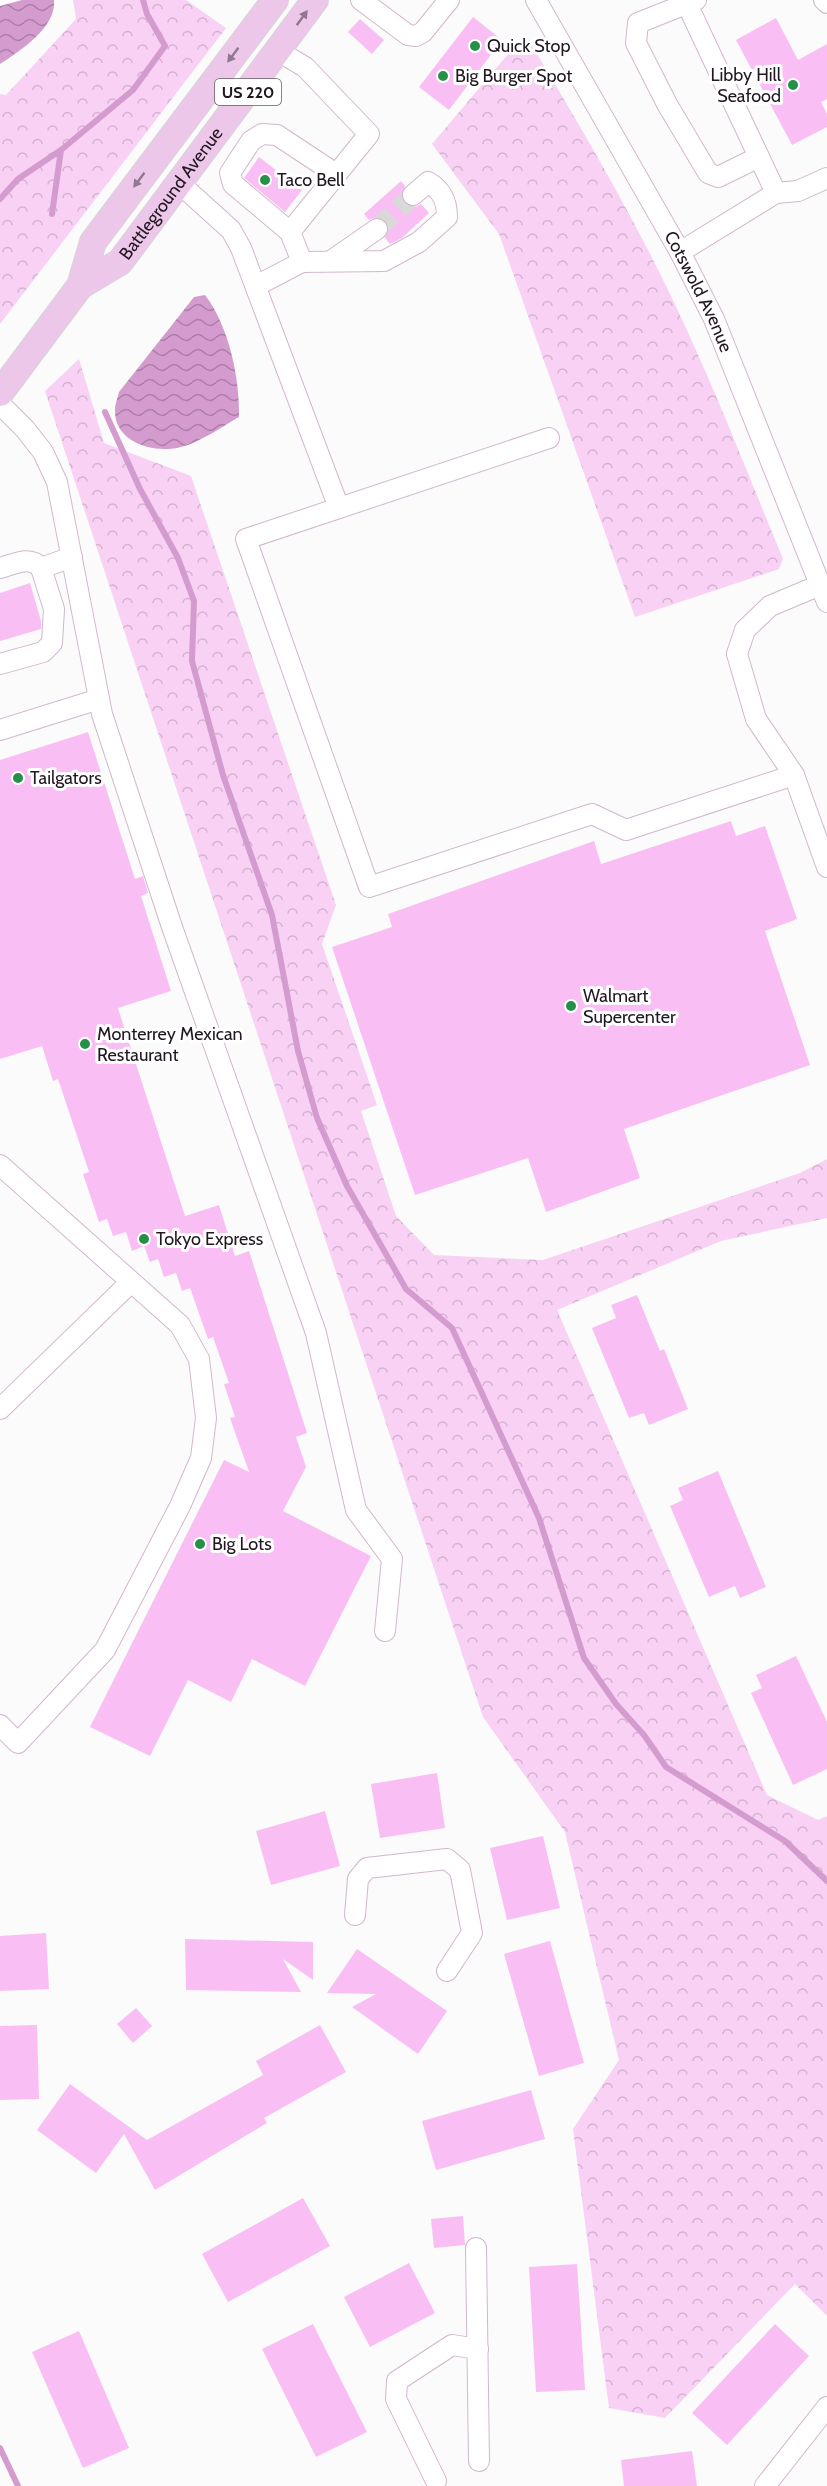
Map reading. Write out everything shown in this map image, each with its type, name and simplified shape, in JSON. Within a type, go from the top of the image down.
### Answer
[{"type":"main road","name":"Battleground Avenue","points":[[0,393],[80,286],[93,242],[275,0]]},
{"type":"main road","name":"Battleground Avenue","points":[[80,286],[120,262],[315,0]]},
{"type":"main road","points":[[179,183],[170,174],[169,166],[187,117]]},
{"type":"street","points":[[361,0],[408,35],[416,36],[423,32],[449,0]]},
{"type":"street","name":"Cotswold Avenue","points":[[536,0],[680,252],[714,319],[736,368],[823,593]]},
{"type":"street","points":[[759,157],[718,177],[708,172],[667,104],[636,43],[638,23],[692,2],[776,193]]},
{"type":"street","points":[[278,51],[305,67],[369,134],[290,232]]},
{"type":"street","points":[[302,262],[290,232],[233,184],[230,173],[251,141],[262,134],[277,135],[336,174]]},
{"type":"street","points":[[680,252],[776,193],[798,191],[827,178]]},
{"type":"street","points":[[256,286],[302,262],[384,261],[419,242],[447,217],[447,206],[438,188],[428,182],[413,195]]},
{"type":"street","points":[[179,183],[231,230],[242,248],[339,508]]},
{"type":"street","points":[[331,261],[377,229]]},
{"type":"street","points":[[0,404],[25,429],[43,452],[57,482],[102,714],[172,927],[316,1333],[356,1510],[392,1559],[386,1631]]},
{"type":"street","points":[[549,438],[246,539],[369,887],[592,814],[626,830],[794,775]]},
{"type":"street","points":[[41,568],[72,558]]},
{"type":"street","points":[[0,568],[30,560],[36,562],[41,568],[54,609],[52,642],[43,652],[0,664]]},
{"type":"street","points":[[823,593],[770,606],[745,630],[737,654],[756,719],[794,775],[827,867]]},
{"type":"street","points":[[0,730],[99,699]]},
{"type":"street","points":[[0,1165],[180,1325],[199,1359],[206,1418],[201,1458],[180,1506],[105,1650],[18,1743],[0,1725]]},
{"type":"street","points":[[0,1409],[131,1282]]},
{"type":"street","points":[[355,1915],[358,1879],[367,1868],[447,1859],[460,1870],[472,1933],[447,1971]]},
{"type":"street","points":[[476,2248],[479,2461]]},
{"type":"street","points":[[436,2481],[396,2400],[397,2381],[452,2345],[478,2349]]},
{"type":"street","points":[[765,2486],[827,2407]]},
{"type":"green space","points":[[73,0],[186,0],[226,28],[0,324],[0,94],[6,95],[76,19]]},
{"type":"green space","points":[[525,34],[582,130],[653,259],[714,391],[783,559],[779,569],[635,617],[499,234],[432,144]]},
{"type":"green space","points":[[79,359],[104,443],[191,476],[336,905],[322,944],[377,1105],[361,1111],[396,1216],[434,1255],[543,1260],[800,1173],[827,1159],[827,1218],[721,1241],[557,1310],[767,1795],[818,1820],[827,1816],[827,2316],[795,2284],[665,2418],[609,2408],[573,2129],[619,2060],[565,1832],[483,1717],[45,391]]},
{"type":"water","points":[[22,0],[54,0],[50,20],[36,37],[0,64],[0,6]]},
{"type":"water","points":[[205,295],[227,337],[235,370],[239,417],[203,438],[181,447],[160,449],[138,444],[121,431],[116,421],[115,408],[119,392],[194,297]]},
{"type":"building","points":[[473,17],[502,40],[449,110],[419,87]]},
{"type":"building","name":"Libby Hill Seafood","points":[[776,18],[798,60],[827,44],[827,99],[821,102],[827,114],[827,127],[792,145],[736,40]]},
{"type":"building","points":[[360,19],[384,40],[372,54],[348,32]]},
{"type":"building","points":[[259,157],[302,190],[285,212],[244,178]]},
{"type":"building","points":[[401,181],[405,186],[401,197],[404,203],[415,207],[421,204],[429,213],[402,238],[390,244],[385,238],[389,229],[386,222],[377,217],[369,220],[364,214]]},
{"type":"building","points":[[30,583],[41,621],[41,629],[0,641],[0,593]]},
{"type":"building","points":[[88,732],[135,879],[143,876],[148,893],[141,896],[171,991],[118,1008],[185,1216],[219,1205],[235,1256],[249,1251],[307,1433],[296,1437],[306,1467],[283,1511],[371,1556],[305,1686],[252,1659],[231,1702],[188,1680],[150,1756],[90,1727],[224,1460],[249,1472],[230,1418],[235,1417],[224,1384],[229,1383],[213,1337],[208,1339],[190,1288],[182,1291],[176,1273],[164,1277],[158,1259],[150,1262],[144,1246],[132,1251],[126,1232],[113,1236],[107,1219],[99,1222],[83,1174],[89,1172],[58,1079],[53,1081],[42,1046],[0,1059],[0,760]]},
{"type":"building","name":"Walmart Supercenter","points":[[731,821],[736,836],[765,826],[797,919],[765,931],[810,1065],[624,1129],[640,1178],[546,1212],[528,1158],[415,1195],[332,947],[392,927],[388,914],[594,841],[601,864]]},
{"type":"building","points":[[637,1295],[660,1351],[664,1349],[688,1409],[649,1425],[644,1413],[629,1418],[592,1328],[616,1318],[611,1305]]},
{"type":"building","points":[[718,1471],[766,1587],[740,1598],[735,1586],[709,1597],[670,1506],[683,1500],[678,1488]]},
{"type":"building","points":[[796,1656],[827,1722],[827,1769],[793,1785],[751,1693],[762,1688],[756,1675]]},
{"type":"building","points":[[437,1773],[445,1828],[380,1838],[371,1784]]},
{"type":"building","points":[[325,1811],[340,1866],[271,1885],[256,1831]]},
{"type":"building","points":[[543,1836],[560,1908],[507,1920],[490,1848]]},
{"type":"building","points":[[46,1933],[49,1989],[0,1991],[0,1936]]},
{"type":"building","points":[[185,1939],[313,1942],[313,1980],[283,1959],[301,1992],[186,1990]]},
{"type":"building","points":[[550,1941],[584,2063],[539,2076],[504,1954]]},
{"type":"building","points":[[357,1949],[447,2011],[418,2054],[352,2007],[376,1994],[327,1993]]},
{"type":"building","points":[[136,2008],[152,2026],[133,2043],[117,2024]]},
{"type":"building","points":[[37,2025],[39,2099],[0,2100],[0,2026]]},
{"type":"building","points":[[320,2025],[346,2072],[264,2118],[267,2123],[155,2190],[124,2134],[96,2173],[37,2130],[70,2084],[147,2140],[263,2075],[256,2061]]},
{"type":"building","points":[[531,2090],[545,2139],[436,2170],[422,2121]]},
{"type":"building","points":[[303,2198],[330,2246],[228,2302],[202,2254]]},
{"type":"building","points":[[463,2216],[465,2245],[434,2248],[431,2219]]},
{"type":"building","points":[[409,2263],[435,2313],[370,2347],[344,2297]]},
{"type":"building","points":[[577,2264],[585,2390],[536,2392],[529,2267]]},
{"type":"building","points":[[313,2324],[367,2432],[316,2457],[262,2349]]},
{"type":"building","points":[[775,2324],[809,2356],[727,2445],[692,2413]]},
{"type":"building","points":[[79,2331],[129,2448],[83,2468],[32,2352]]},
{"type":"building","points":[[692,2451],[697,2486],[624,2486],[621,2460]]},
{"type":"waterway","points":[[0,199],[18,179],[61,150],[133,90],[165,46],[147,14],[143,0]]},
{"type":"waterway","points":[[52,214],[61,150]]},
{"type":"waterway","points":[[105,412],[140,489],[178,558],[194,601],[192,661],[223,775],[272,915],[298,1051],[317,1118],[347,1186],[406,1289],[452,1328],[539,1518],[584,1658],[616,1704],[644,1735],[666,1767],[785,1841],[827,1881]]},
{"type":"waterway","points":[[0,2448],[18,2486]]},
{"type":"tunnel","points":[[377,229],[413,195]]},
{"type":"place","name":"Quick Stop","points":[[475,46]]},
{"type":"place","name":"Big Burger Spot","points":[[443,76]]},
{"type":"place","name":"Libby Hill Seafood","points":[[793,85]]},
{"type":"place","name":"Taco Bell","points":[[265,180]]},
{"type":"place","name":"Tailgators","points":[[18,778]]},
{"type":"place","name":"Walmart Supercenter","points":[[571,1006]]},
{"type":"place","name":"Monterrey Mexican Restaurant","points":[[85,1044]]},
{"type":"place","name":"Tokyo Express","points":[[144,1239]]},
{"type":"place","name":"Big Lots","points":[[200,1544]]}]
